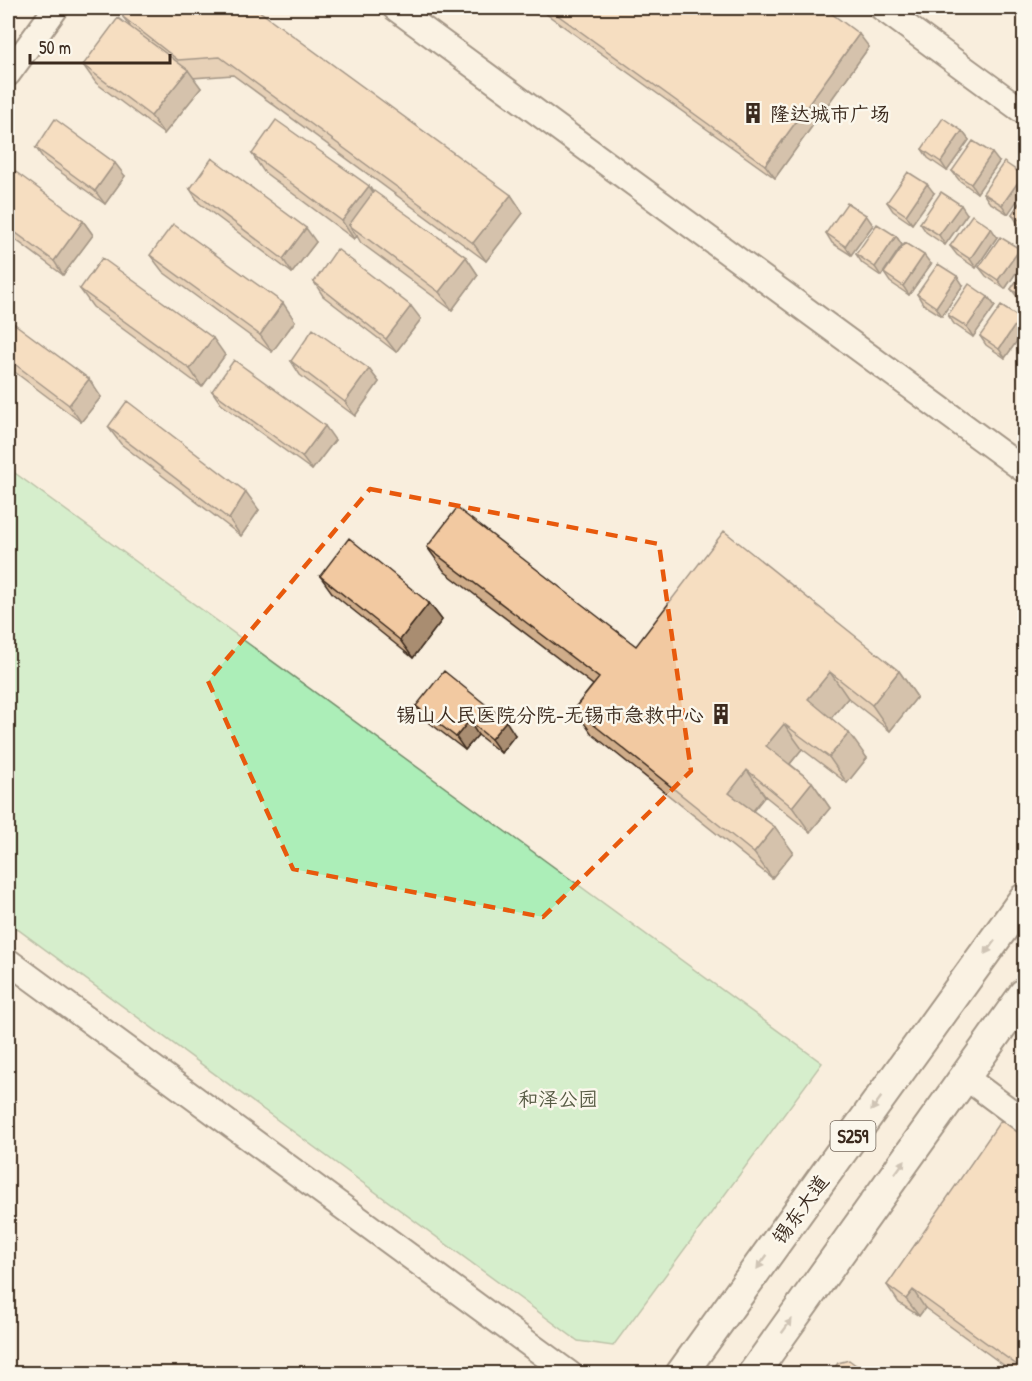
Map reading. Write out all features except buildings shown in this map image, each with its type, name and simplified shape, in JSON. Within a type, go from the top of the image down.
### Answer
[{"type":"main road","name":"锡东大道","points":[[681,1374],[1024,899]]},
{"type":"main road","points":[[753,1374],[1024,994]]},
{"type":"street","points":[[8,74],[56,8]]},
{"type":"street","points":[[395,8],[1024,470]]},
{"type":"street","points":[[882,8],[1024,112]]},
{"type":"street","points":[[8,961],[570,1374]]},
{"type":"street","points":[[965,1077],[1024,1121]]},
{"type":"highlighted area","points":[[370,489],[659,544],[691,771],[543,917],[293,869],[208,681]]},
{"type":"green space","name":"和泽公园","points":[[8,468],[822,1063],[613,1346],[578,1341],[8,922]]},
{"type":"place","name":"隆达城市广场","points":[[753,113]]},
{"type":"place","name":"锡山人民医院分院-无锡市急救中心","points":[[721,714]]}]
